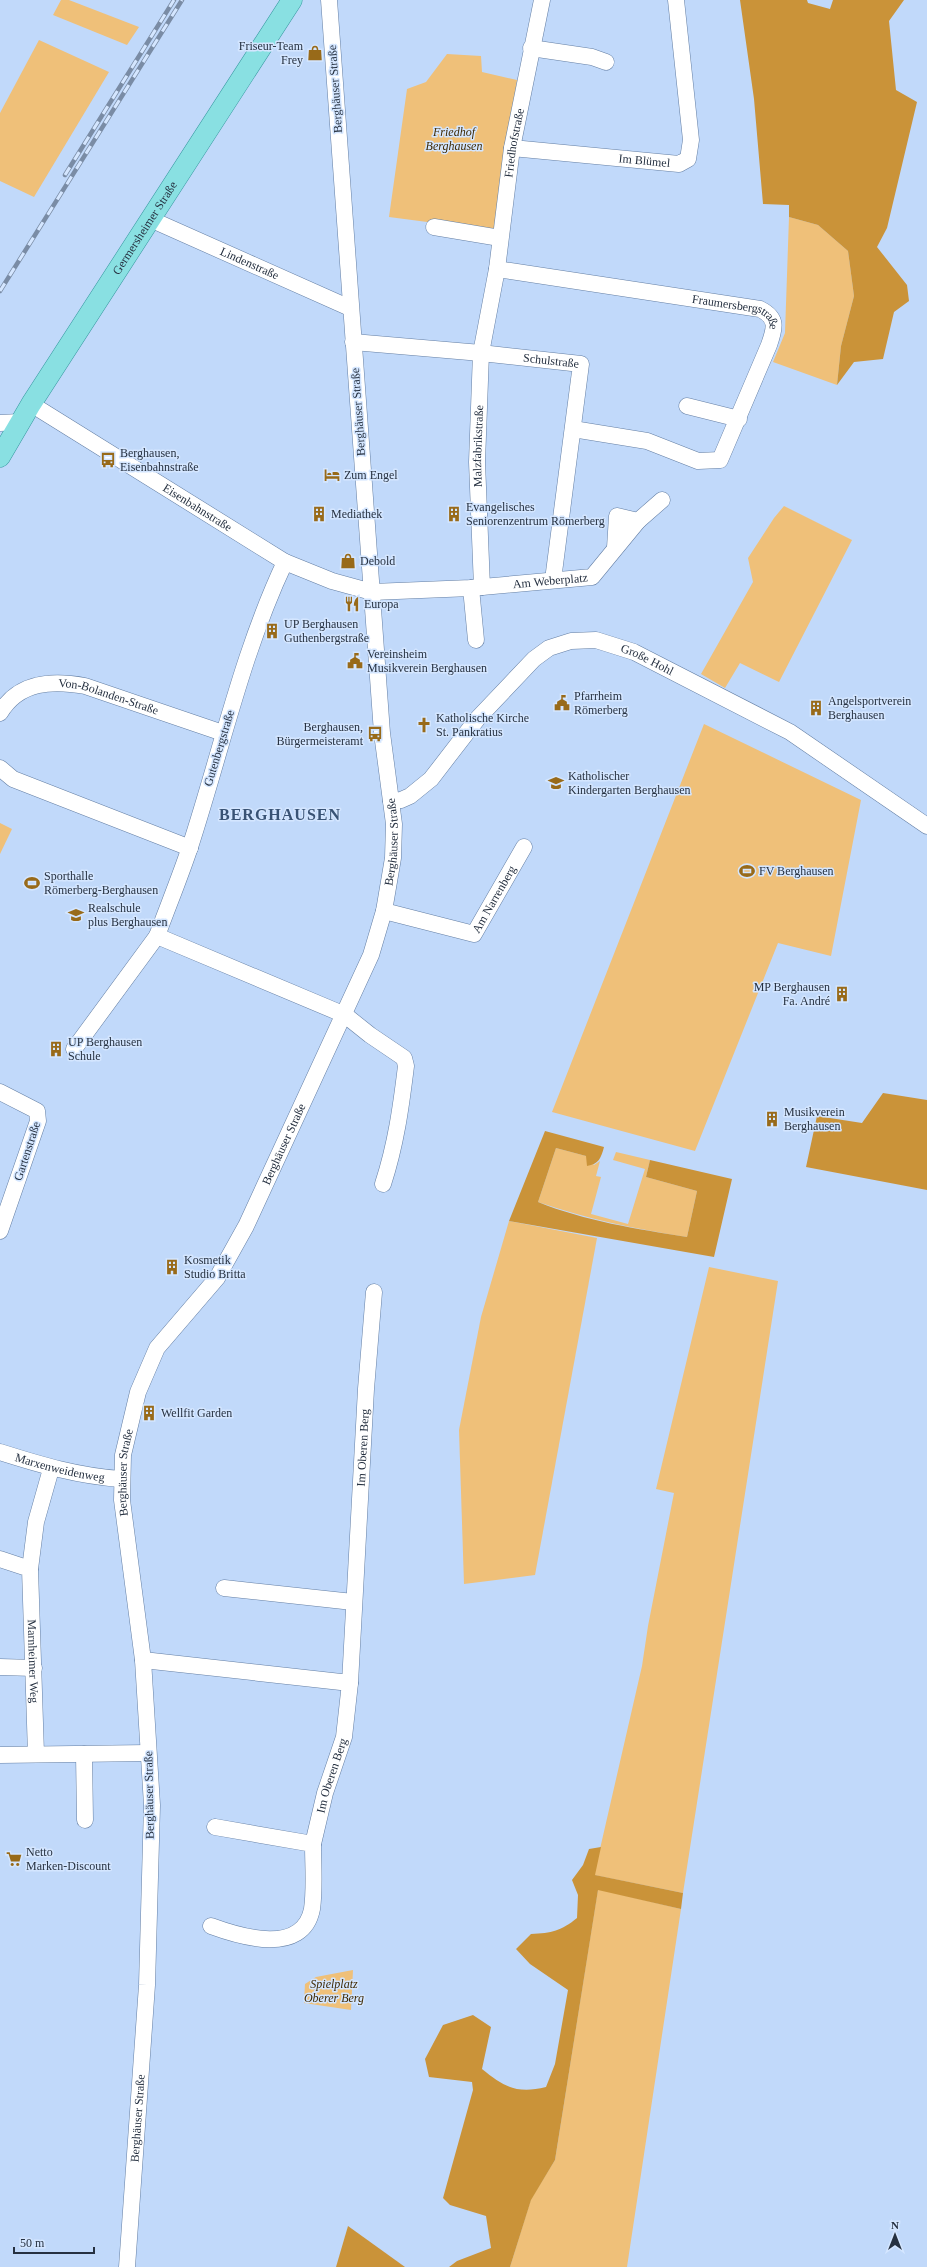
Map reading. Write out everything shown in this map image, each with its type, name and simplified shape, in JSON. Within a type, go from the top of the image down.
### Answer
[{"type":"main road","name":"Germersheimer Straße","points":[[0,457],[31,404],[292,0]]},
{"type":"street","name":"Berghäuser Straße","points":[[126,2267],[147,1985],[152,1805],[143,1660],[121,1479],[127,1437],[138,1392],[158,1348],[217,1278],[228,1259],[275,1167],[345,1015],[371,955],[384,911],[393,858],[394,824],[382,733],[350,308],[329,0]]},
{"type":"street","name":"Friedhofstraße","points":[[481,352],[497,268],[512,148],[531,48],[542,0]]},
{"type":"street","name":"Im Blümel","points":[[512,148],[680,164],[688,159],[691,140],[676,0]]},
{"type":"street","points":[[531,48],[592,57],[606,62]]},
{"type":"street","name":"Lindenstraße","points":[[150,219],[350,308]]},
{"type":"street","points":[[434,227],[500,238]]},
{"type":"street","name":"Fraumersbergstraße","points":[[497,268],[760,309],[768,313],[774,322],[774,332],[739,419],[720,460],[698,461],[647,441],[573,429]]},
{"type":"street","name":"Schulstraße","points":[[353,342],[481,352],[581,364],[553,580]]},
{"type":"street","name":"Malzfabrikstraße","points":[[477,588],[477,462],[481,352]]},
{"type":"street","name":"Eisenbahnstraße","points":[[31,404],[285,562],[332,581],[372,592]]},
{"type":"street","points":[[686,406],[739,419]]},
{"type":"street","points":[[0,423],[20,422]]},
{"type":"street","name":"Am Weberplatz","points":[[372,592],[477,588],[592,577],[638,521],[662,500]]},
{"type":"street","name":"Gutenbergstraße","points":[[74,1049],[157,936],[190,848],[223,733],[271,592],[285,562]]},
{"type":"street","points":[[476,640],[477,588]]},
{"type":"street","name":"Große Hohl","points":[[391,801],[401,800],[410,796],[431,779],[478,718],[534,659],[549,648],[571,642],[596,640],[634,652],[790,732],[927,826]]},
{"type":"street","name":"Von-Bolanden-Straße","points":[[0,713],[10,699],[22,691],[50,682],[69,683],[86,686],[223,733]]},
{"type":"street","points":[[0,768],[13,779],[190,848]]},
{"type":"street","name":"Am Narrenberg","points":[[384,911],[474,934],[524,847]]},
{"type":"street","points":[[157,936],[345,1015],[404,1058],[406,1066],[399,1121],[394,1152],[384,1184]]},
{"type":"street","name":"Gartenstraße","points":[[0,1092],[37,1111],[38,1121],[0,1231]]},
{"type":"street","name":"Im Oberen Berg","points":[[211,1926],[240,1937],[270,1940],[294,1934],[307,1922],[312,1909],[313,1844],[325,1793],[344,1737],[350,1684],[353,1602],[366,1389],[374,1292]]},
{"type":"street","name":"Marxenweidenweg","points":[[0,1452],[52,1469],[99,1478],[121,1479]]},
{"type":"street","name":"Marnheimer Weg","points":[[36,1754],[30,1569],[36,1522],[52,1469]]},
{"type":"street","points":[[0,1560],[30,1569]]},
{"type":"street","points":[[224,1588],[353,1602]]},
{"type":"street","points":[[143,1660],[350,1684]]},
{"type":"street","points":[[0,1667],[34,1668]]},
{"type":"street","points":[[0,1756],[36,1754],[148,1754]]},
{"type":"street","points":[[84,1754],[86,1820]]},
{"type":"street","points":[[214,1826],[313,1844]]},
{"type":"green space","points":[[61,0],[69,0],[139,27],[127,45],[53,15]]},
{"type":"green space","points":[[39,40],[109,72],[34,197],[0,181],[0,113]]},
{"type":"green space","name":"Friedhof Berghausen","points":[[447,54],[481,56],[482,72],[517,80],[496,231],[389,217],[407,89],[426,82]]},
{"type":"green space","points":[[789,217],[818,225],[848,251],[854,296],[841,346],[837,385],[773,362],[785,333]]},
{"type":"green space","points":[[784,506],[852,540],[779,682],[740,663],[725,688],[701,674],[753,582],[748,558],[774,518]]},
{"type":"green space","name":"FV Berghausen","points":[[704,724],[861,800],[831,956],[778,943],[695,1151],[552,1112]]},
{"type":"green space","points":[[0,823],[12,829],[0,854]]},
{"type":"green space","points":[[556,1148],[586,1156],[594,1165],[600,1161],[596,1176],[601,1177],[591,1214],[628,1224],[645,1169],[613,1160],[616,1152],[650,1160],[646,1177],[697,1191],[687,1237],[612,1223],[575,1214],[538,1202]]},
{"type":"green space","points":[[509,1221],[597,1238],[535,1575],[464,1584],[459,1430],[481,1317]]},
{"type":"green space","points":[[709,1267],[778,1281],[683,1893],[594,1875],[642,1666],[648,1626],[674,1493],[656,1489]]},
{"type":"green space","points":[[598,1889],[681,1909],[627,2267],[510,2267],[531,2199],[555,2160]]},
{"type":"green space","name":"Spielplatz Oberer Berg","points":[[353,1970],[351,2010],[304,2003],[305,1984],[316,1977]]},
{"type":"shaded area","points":[[740,0],[807,0],[808,3],[830,9],[833,0],[904,0],[889,21],[896,90],[917,102],[887,228],[877,247],[907,285],[909,301],[894,312],[883,359],[854,362],[837,385],[841,346],[854,296],[848,251],[818,225],[789,217],[789,205],[763,204],[754,99]]},
{"type":"shaded area","points":[[883,1093],[927,1100],[927,1190],[806,1167],[817,1116],[862,1123]]},
{"type":"shaded area","points":[[545,1131],[604,1147],[599,1160],[594,1164],[587,1166],[586,1156],[556,1148],[538,1202],[556,1209],[593,1219],[687,1237],[697,1191],[646,1177],[650,1160],[732,1179],[714,1257],[509,1221]]},
{"type":"shaded area","points":[[601,1847],[595,1875],[683,1893],[681,1909],[598,1890],[555,2160],[531,2200],[510,2267],[449,2267],[457,2261],[491,2248],[486,2216],[450,2205],[443,2198],[473,2090],[472,2082],[429,2077],[425,2059],[443,2025],[473,2015],[491,2027],[482,2069],[497,2080],[511,2087],[527,2090],[546,2087],[555,2064],[568,1990],[530,1964],[516,1949],[531,1934],[545,1933],[561,1929],[577,1918],[578,1895],[572,1880],[583,1865],[589,1849]]},
{"type":"shaded area","points":[[348,2226],[405,2267],[336,2267]]},
{"type":"railway","points":[[65,175],[174,0]]},
{"type":"railway","points":[[0,291],[182,0]]},
{"type":"place","name":"Friseur-Team Frey","points":[[315,53]]},
{"type":"place","name":"Berghausen, Eisenbahnstraße","points":[[108,460]]},
{"type":"place","name":"Zum Engel","points":[[332,475]]},
{"type":"place","name":"Mediathek","points":[[319,514]]},
{"type":"place","name":"Evangelisches Seniorenzentrum Römerberg","points":[[454,514]]},
{"type":"place","name":"Debold","points":[[348,561]]},
{"type":"place","name":"Europa","points":[[352,604]]},
{"type":"place","name":"UP Berghausen Guthenbergstraße","points":[[272,631]]},
{"type":"place","name":"Vereinsheim Musikverein Berghausen","points":[[355,661]]},
{"type":"place","name":"Pfarrheim Römerberg","points":[[562,703]]},
{"type":"place","name":"Angelsportverein Berghausen","points":[[816,708]]},
{"type":"place","name":"Katholische Kirche St. Pankratius","points":[[424,725]]},
{"type":"place","name":"Berghausen, Bürgermeisteramt","points":[[375,734]]},
{"type":"place","name":"Katholischer Kindergarten Berghausen","points":[[556,783]]},
{"type":"place","name":"FV Berghausen","points":[[747,871]]},
{"type":"place","name":"Sporthalle Römerberg-Berghausen","points":[[32,883]]},
{"type":"place","name":"Realschule plus Berghausen","points":[[76,915]]},
{"type":"place","name":"MP Berghausen Fa. André","points":[[842,994]]},
{"type":"place","name":"UP Berghausen Schule","points":[[56,1049]]},
{"type":"place","name":"Musikverein Berghausen","points":[[772,1119]]},
{"type":"place","name":"Kosmetik Studio Britta","points":[[172,1267]]},
{"type":"place","name":"Wellfit Garden","points":[[149,1413]]},
{"type":"place","name":"Netto Marken-Discount","points":[[14,1859]]},
{"type":"district","name":"BERGHAUSEN","points":[[280,814]]}]
